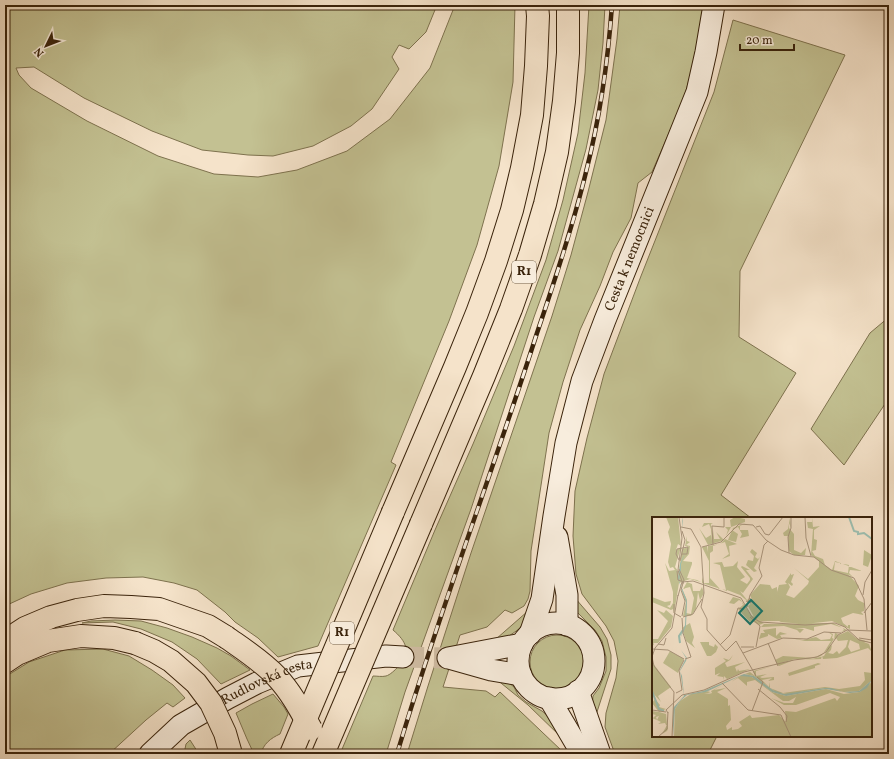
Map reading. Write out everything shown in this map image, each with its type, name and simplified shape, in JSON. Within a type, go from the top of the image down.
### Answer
[{"type":"highway","name":"R1","points":[[291,754],[455,367],[496,261],[512,210],[532,115],[536,66],[537,5]]},
{"type":"highway","name":"R1","points":[[322,754],[484,376],[530,255],[545,204],[556,152],[564,101],[568,53],[568,5]]},
{"type":"highway","points":[[5,641],[25,628],[51,617],[78,610],[104,606],[159,609],[186,618],[208,626],[226,637],[256,659],[277,677],[298,704],[322,754]]},
{"type":"highway","points":[[5,662],[17,654],[48,641],[81,636],[114,638],[135,643],[172,661],[196,683],[211,703],[225,733],[231,754]]},
{"type":"street","name":"Cesta k nemocnici","points":[[521,676],[518,668],[519,652],[526,639],[542,599],[566,443],[582,381],[696,92],[706,52],[714,5]]},
{"type":"street","name":"Cesta k nemocnici","points":[[554,516],[567,595],[567,625]]},
{"type":"street","points":[[556,624],[567,625],[585,637],[592,653],[593,666],[587,682],[578,691],[568,697],[557,699],[548,698],[532,690],[525,684],[521,676],[491,670],[448,658],[526,639],[543,626],[556,624]]},
{"type":"street","name":"Rudlovská cesta","points":[[150,754],[181,725],[257,683],[298,666],[386,656],[403,657]]},
{"type":"street","points":[[578,691],[600,754]]},
{"type":"street","points":[[548,698],[582,754]]},
{"type":"shaded area","points":[[5,5],[437,5],[426,32],[409,49],[399,45],[392,57],[399,69],[372,109],[351,126],[313,146],[273,156],[202,150],[152,131],[84,98],[34,67],[16,68],[19,75],[31,88],[87,121],[158,156],[214,174],[258,177],[297,170],[347,151],[390,119],[430,68],[455,5],[515,5],[513,82],[499,166],[477,245],[449,321],[391,462],[396,465],[318,646],[278,657],[258,638],[235,622],[225,612],[197,590],[174,583],[143,577],[106,578],[67,583],[31,594],[5,606]]},
{"type":"shaded area","points":[[589,5],[605,5],[598,90],[586,149],[558,251],[534,317],[471,509],[405,692],[386,754],[340,754],[373,676],[389,675],[398,667],[405,656],[406,647],[398,634],[393,630],[514,346],[546,260],[563,200],[578,133],[585,73]]},
{"type":"shaded area","points":[[620,5],[705,5],[700,42],[683,101],[652,172],[638,183],[631,218],[613,252],[600,286],[580,330],[563,382],[549,433],[531,551],[530,591],[528,599],[524,606],[512,613],[505,610],[487,627],[460,635],[443,687],[486,691],[495,697],[500,692],[562,751],[563,754],[407,754],[471,553],[552,316],[571,255],[606,120]]},
{"type":"shaded area","points":[[733,20],[845,55],[740,271],[739,337],[796,373],[721,495],[750,517],[652,517],[652,737],[716,737],[710,750],[714,754],[615,754],[605,727],[606,713],[616,678],[618,661],[614,641],[606,626],[582,594],[576,574],[573,536],[575,491],[604,374],[714,92]]},
{"type":"shaded area","points":[[889,317],[889,398],[844,465],[811,429],[870,333]]},
{"type":"shaded area","points":[[575,598],[600,627],[607,639],[611,655],[611,669],[595,718],[592,709],[593,696],[599,688],[606,671],[606,657],[602,641],[595,630],[577,612]]},
{"type":"shaded area","points":[[536,604],[522,627],[506,638],[496,639]]},
{"type":"shaded area","points":[[115,620],[141,621],[192,637],[217,648],[250,670],[221,684],[197,659],[172,642],[141,629],[113,622],[82,623]]},
{"type":"shaded area","points":[[552,635],[562,635],[572,639],[580,647],[584,657],[584,667],[580,677],[572,685],[562,689],[552,689],[542,685],[534,677],[530,667],[530,657],[534,647],[542,639]]},
{"type":"shaded area","points":[[103,649],[129,656],[173,685],[185,698],[173,707],[167,703],[109,754],[5,754],[5,677],[29,662],[65,650]]},
{"type":"shaded area","points":[[496,679],[509,683],[514,687],[518,695],[526,702],[542,711],[549,717],[560,736],[528,705]]},
{"type":"shaded area","points":[[273,694],[288,714],[280,734],[268,742],[261,754],[254,754],[236,713]]},
{"type":"shaded area","points":[[190,740],[199,754],[184,754],[186,744]]},
{"type":"tunnel","points":[[403,657],[448,658]]},
{"type":"railway","points":[[397,754],[430,648],[520,386],[557,273],[581,192],[591,151],[606,68],[612,5]]}]
